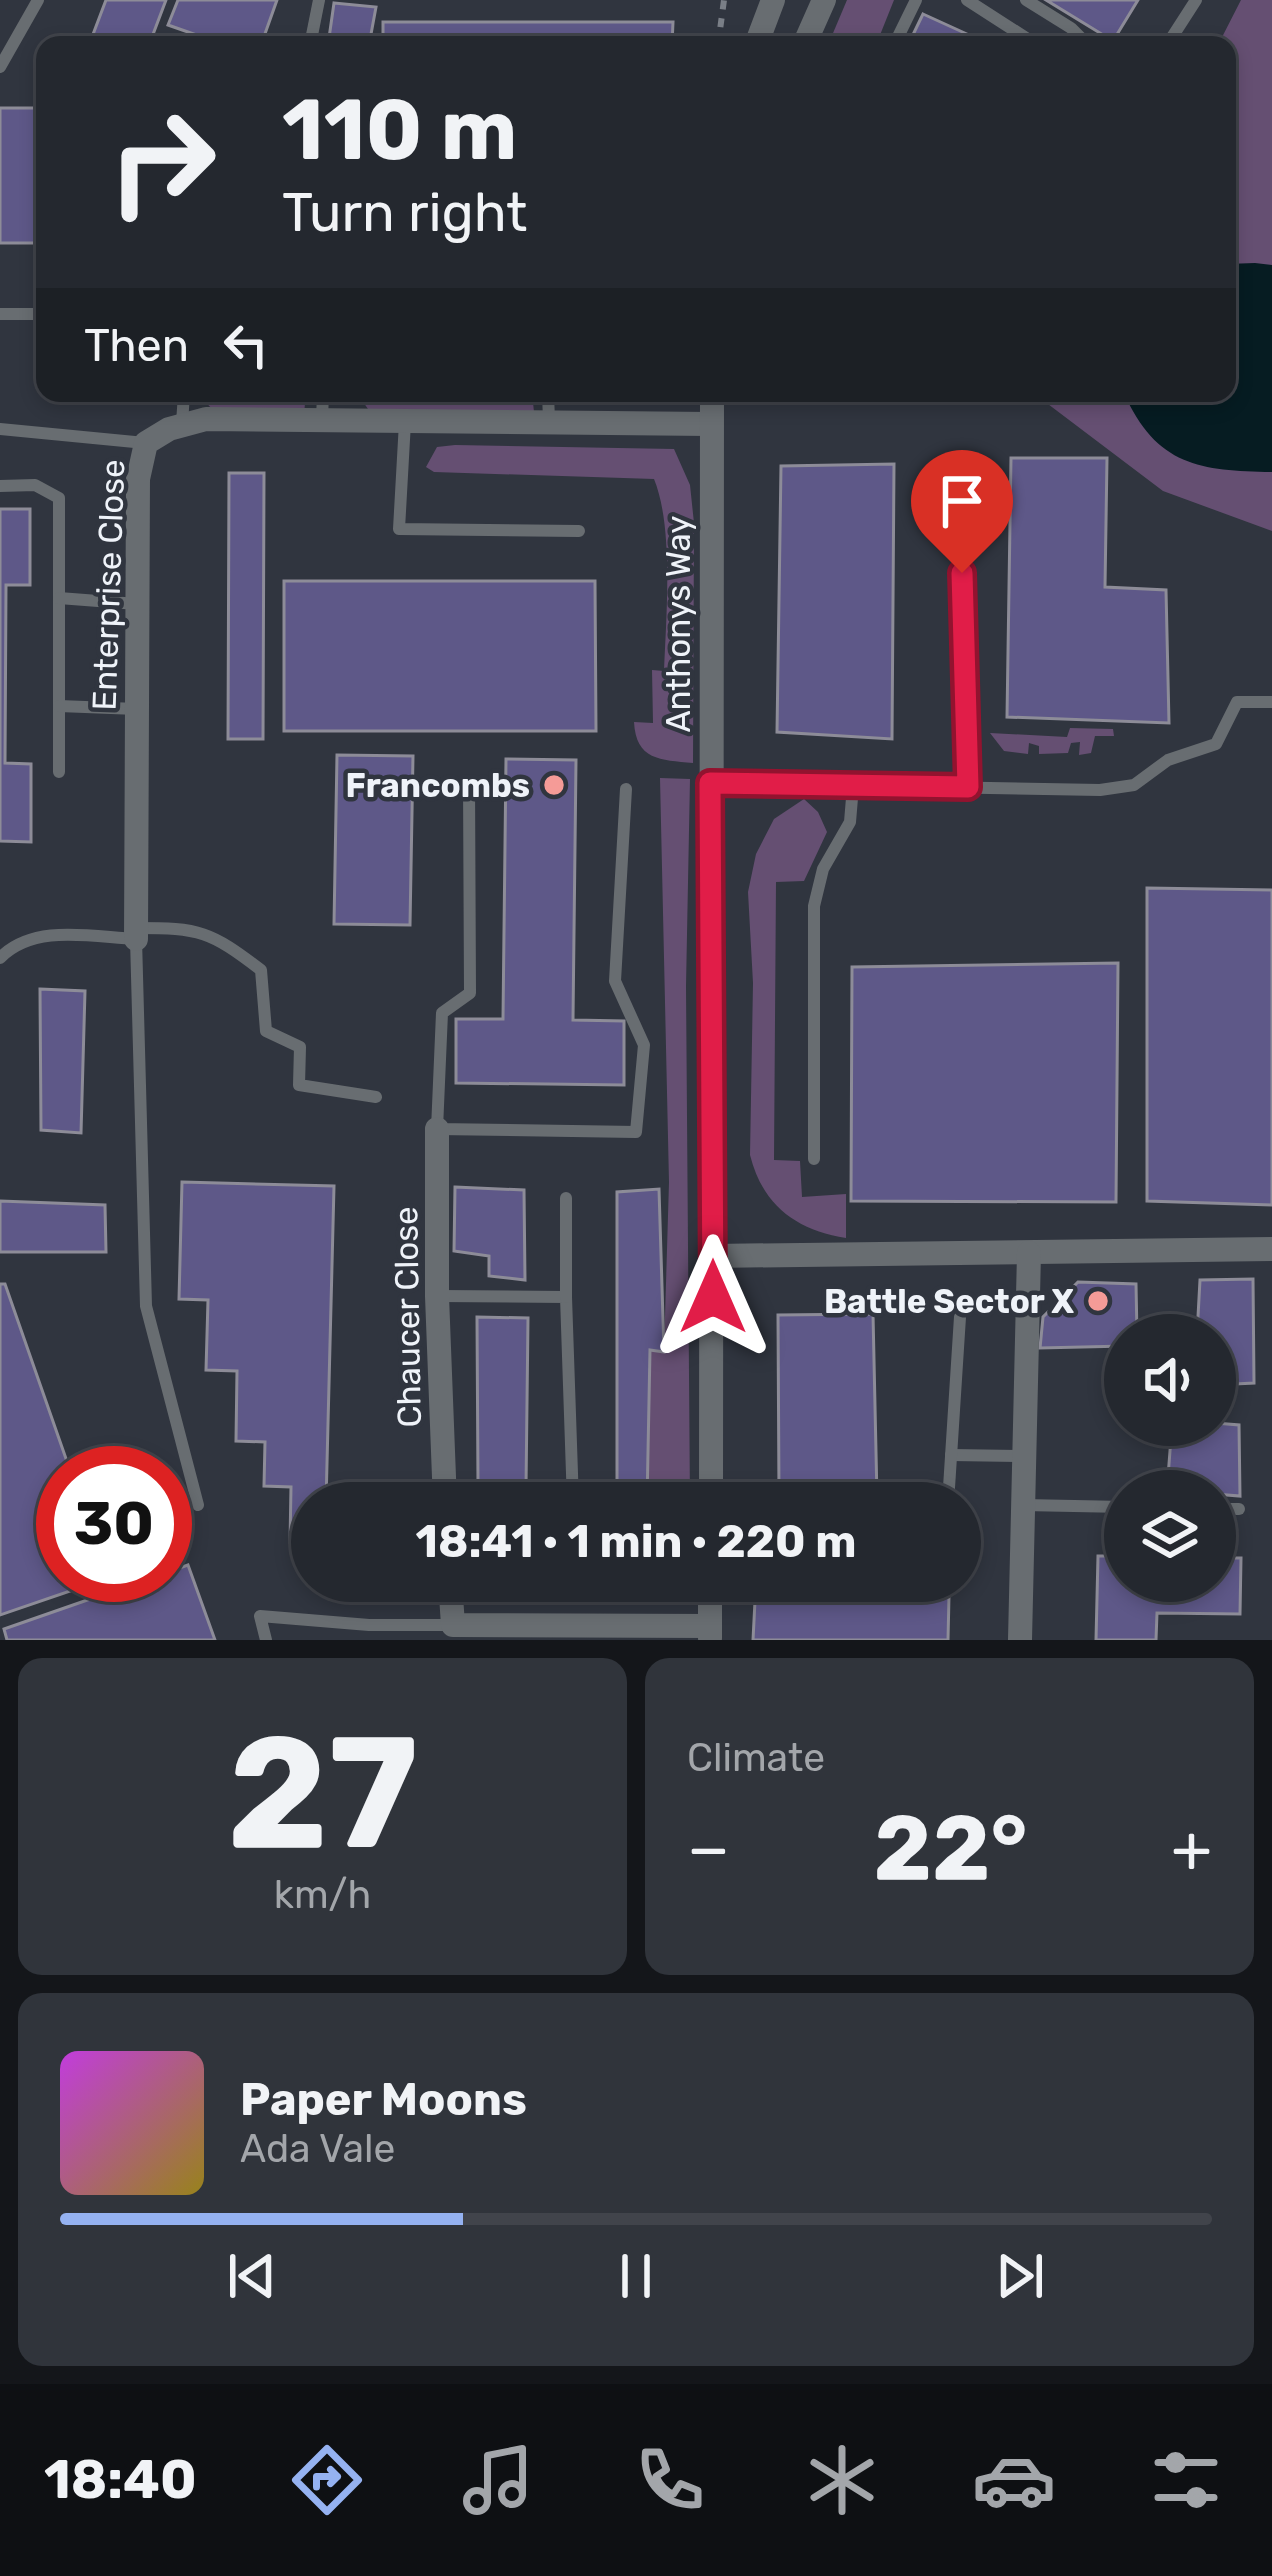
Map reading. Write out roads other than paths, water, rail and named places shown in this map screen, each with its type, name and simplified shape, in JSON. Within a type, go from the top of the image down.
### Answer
[{"type":"street","points":[[759,36],[773,0]]},
{"type":"street","points":[[809,36],[824,0]]},
{"type":"street","name":"Anthonys Way","points":[[711,402],[711,1482]]},
{"type":"street","name":"Enterprise Close","points":[[136,933],[137,479],[146,443],[206,419],[709,424]]},
{"type":"street","name":"Chaucer Close","points":[[437,1129],[444,1482]]},
{"type":"street","points":[[713,1256],[1272,1249]]},
{"type":"street","points":[[1020,1640],[1029,1253]]},
{"type":"street","points":[[452,1602],[456,1633],[710,1633],[710,1602]]},
{"type":"lane","points":[[0,68],[38,0]]},
{"type":"lane","points":[[312,36],[319,0]]},
{"type":"lane","points":[[898,36],[916,0]]},
{"type":"lane","points":[[967,0],[1023,36]]},
{"type":"lane","points":[[1026,0],[1078,36]]},
{"type":"lane","points":[[1173,36],[1196,0]]},
{"type":"lane","points":[[0,314],[36,314]]},
{"type":"lane","points":[[182,426],[183,402]]},
{"type":"lane","points":[[322,420],[323,402]]},
{"type":"lane","points":[[548,402],[549,421]]},
{"type":"lane","points":[[405,420],[399,530],[579,531]]},
{"type":"lane","points":[[0,429],[146,443]]},
{"type":"lane","points":[[0,486],[34,485],[59,498],[59,772]]},
{"type":"lane","points":[[960,488],[968,787]]},
{"type":"lane","points":[[59,598],[137,604]]},
{"type":"lane","points":[[710,783],[1100,790],[1134,785],[1168,760],[1216,744],[1237,702],[1272,702]]},
{"type":"lane","points":[[59,706],[136,709]]},
{"type":"lane","points":[[469,782],[470,993],[442,1013],[437,1129],[636,1132],[644,1045],[615,981],[626,790]]},
{"type":"lane","points":[[814,1159],[814,906],[823,869],[850,822],[853,786]]},
{"type":"lane","points":[[0,958],[13,945],[45,934],[191,928],[230,946],[261,970],[266,1031],[300,1047],[298,1084],[376,1096]]},
{"type":"lane","points":[[136,933],[146,1306],[198,1504]]},
{"type":"lane","points":[[566,1198],[572,1482]]},
{"type":"lane","points":[[437,1296],[566,1297]]},
{"type":"lane","points":[[949,1482],[959,1316]]},
{"type":"lane","points":[[951,1455],[1023,1456]]},
{"type":"lane","points":[[1022,1505],[1104,1507]]},
{"type":"lane","points":[[266,1640],[260,1616],[456,1633]]},
{"type":"lane","points":[[369,1624],[369,1640]]},
{"type":"water","points":[[1236,264],[1272,265],[1272,472],[1223,470],[1183,460],[1151,436],[1129,402],[1236,402]]},
{"type":"place","name":"Francombs","points":[[554,785]]},
{"type":"place","name":"Battle Sector X","points":[[1098,1301]]}]
